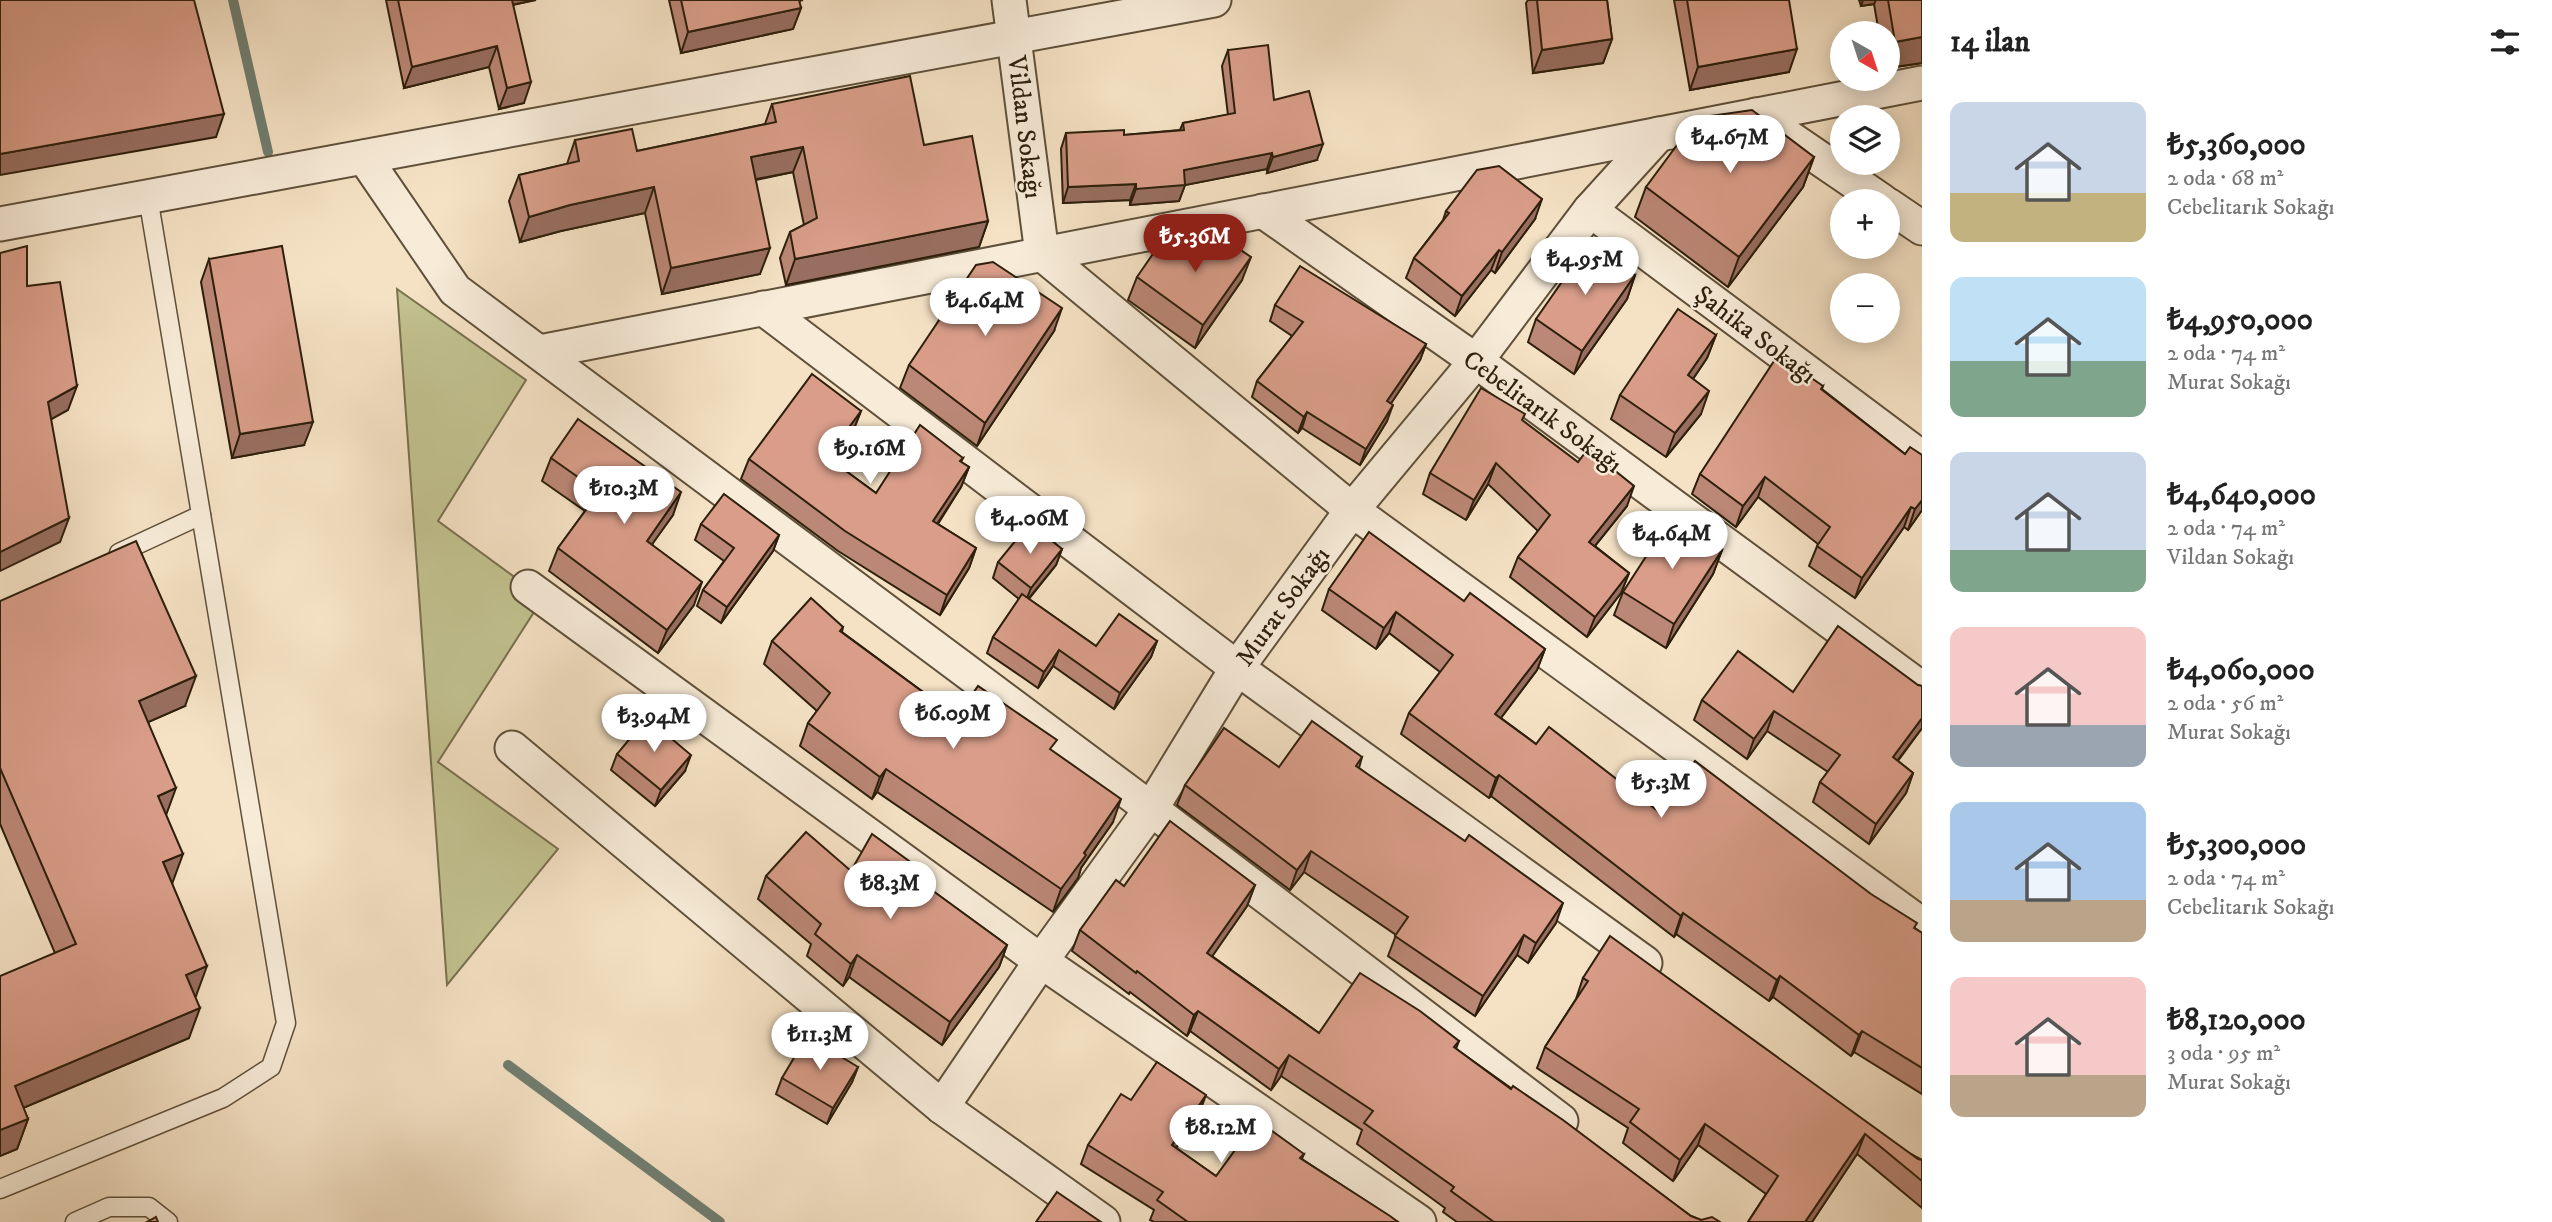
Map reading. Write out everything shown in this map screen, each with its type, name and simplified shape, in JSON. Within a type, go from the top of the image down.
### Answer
[{"type":"street","name":"Vildan Sokağı","points":[[1009,0],[1042,254]]},
{"type":"street","points":[[0,224],[1214,0]]},
{"type":"street","points":[[540,352],[1922,83]]},
{"type":"street","points":[[1756,115],[1864,189]]},
{"type":"street","name":"Murat Sokağı","points":[[942,1107],[1041,961],[1151,809],[1237,668],[1352,510],[1476,361],[1590,210],[1659,134]]},
{"type":"street","points":[[364,157],[455,290],[1151,809],[1587,1140]]},
{"type":"street","name":"Şahika Sokağı","points":[[1590,210],[1922,458]]},
{"type":"street","name":"Cebelitarık Sokağı","points":[[1264,211],[1476,361],[1922,689]]},
{"type":"street","points":[[1900,213],[1922,228]]},
{"type":"street","points":[[1042,254],[1352,510],[1922,925]]},
{"type":"street","points":[[763,308],[1237,668],[1675,985]]},
{"type":"street","points":[[528,587],[1041,961],[1419,1222]]},
{"type":"street","points":[[512,748],[942,1107],[1103,1222]]},
{"type":"lane","points":[[0,1189],[223,1098],[271,1067],[286,1023],[148,197]]},
{"type":"lane","points":[[101,562],[201,515]]},
{"type":"lane","points":[[75,1222],[110,1207],[149,1207],[168,1222]]},
{"type":"green space","points":[[397,289],[526,380],[438,521],[543,598],[438,762],[558,849],[447,985]]},
{"type":"building","points":[[0,0],[194,0],[224,114],[0,154]]},
{"type":"building","points":[[398,0],[512,0],[531,82],[507,88],[497,46],[412,67]]},
{"type":"building","points":[[681,0],[799,0],[801,8],[688,32]]},
{"type":"building","points":[[1537,0],[1607,0],[1612,39],[1542,50]]},
{"type":"building","points":[[1687,0],[1789,0],[1797,49],[1698,67]]},
{"type":"building","points":[[1888,0],[1922,0],[1922,37],[1900,41],[1900,21],[1892,21]]},
{"type":"building","points":[[1268,45],[1274,100],[1309,91],[1323,144],[1273,157],[1272,153],[1184,170],[1185,185],[1136,189],[1136,184],[1068,187],[1066,133],[1124,130],[1124,135],[1184,130],[1183,123],[1235,113],[1228,50]]},
{"type":"building","points":[[910,76],[924,145],[972,136],[988,221],[795,259],[790,232],[817,218],[803,147],[751,157],[770,248],[671,268],[654,187],[570,205],[529,217],[519,175],[579,161],[575,140],[632,129],[637,151],[776,122],[772,104]]},
{"type":"building","points":[[1752,110],[1814,157],[1739,257],[1646,187],[1697,118]]},
{"type":"building","points":[[1499,166],[1542,199],[1502,252],[1499,250],[1462,296],[1414,258],[1449,213],[1446,211],[1477,170]]},
{"type":"building","points":[[1210,229],[1251,257],[1203,325],[1137,277],[1166,235],[1193,254]]},
{"type":"building","points":[[1589,243],[1635,275],[1582,351],[1536,319]]},
{"type":"building","points":[[27,246],[27,286],[60,282],[77,386],[48,402],[69,518],[0,552],[0,253]]},
{"type":"building","points":[[282,246],[313,422],[240,434],[209,259]]},
{"type":"building","points":[[993,262],[1062,308],[985,423],[909,365],[976,265]]},
{"type":"building","points":[[1300,266],[1426,344],[1387,401],[1393,405],[1366,449],[1307,412],[1304,417],[1257,381],[1303,322],[1275,305]]},
{"type":"building","points":[[1678,309],[1716,335],[1688,375],[1709,391],[1675,433],[1620,395]]},
{"type":"building","points":[[1778,355],[1823,386],[1821,389],[1905,454],[1910,447],[1922,455],[1922,500],[1915,509],[1911,507],[1862,578],[1817,546],[1830,527],[1765,477],[1743,506],[1700,474]]},
{"type":"building","points":[[812,374],[861,411],[827,457],[876,493],[920,425],[963,458],[960,461],[969,467],[933,521],[976,548],[947,595],[845,531],[749,459]]},
{"type":"building","points":[[1481,388],[1525,414],[1522,420],[1578,462],[1588,449],[1634,486],[1589,542],[1629,573],[1595,617],[1518,557],[1550,515],[1496,463],[1474,500],[1430,473]]},
{"type":"building","points":[[578,419],[681,492],[647,541],[702,582],[667,630],[558,548],[599,492],[551,458]]},
{"type":"building","points":[[724,494],[779,535],[727,607],[703,590],[734,548],[701,524]]},
{"type":"building","points":[[1671,518],[1722,550],[1674,624],[1623,592]]},
{"type":"building","points":[[1030,523],[1062,549],[1031,588],[998,562]]},
{"type":"building","points":[[1369,532],[1464,601],[1470,593],[1545,649],[1495,714],[1536,744],[1549,727],[1658,811],[1695,761],[1871,894],[1917,923],[1914,928],[1922,933],[1922,1068],[1862,1031],[1859,1035],[1780,976],[1777,980],[1683,913],[1681,916],[1499,775],[1496,778],[1409,713],[1453,655],[1396,612],[1384,628],[1329,589]]},
{"type":"building","points":[[136,541],[196,676],[139,701],[176,788],[158,796],[183,854],[163,862],[207,966],[186,975],[200,1008],[15,1086],[28,1119],[0,1130],[0,976],[76,944],[0,768],[0,601]]},
{"type":"building","points":[[1022,594],[1096,646],[1119,614],[1157,641],[1120,693],[1059,650],[1044,672],[993,637]]},
{"type":"building","points":[[811,598],[843,627],[840,631],[957,717],[978,686],[1057,740],[1050,749],[1121,799],[1061,889],[886,769],[880,777],[808,723],[830,693],[772,641]]},
{"type":"building","points":[[1838,626],[1922,686],[1922,718],[1893,757],[1913,773],[1876,824],[1820,782],[1840,755],[1774,711],[1754,739],[1702,700],[1738,651],[1793,692]]},
{"type":"building","points":[[647,718],[691,755],[661,790],[617,754]]},
{"type":"building","points":[[1312,721],[1362,757],[1356,766],[1465,841],[1469,835],[1563,903],[1536,943],[1524,935],[1483,996],[1395,936],[1408,917],[1311,851],[1297,870],[1185,785],[1224,728],[1279,767]]},
{"type":"building","points":[[1170,821],[1255,885],[1207,953],[1319,1033],[1360,973],[1420,1011],[1459,1041],[1454,1047],[1511,1089],[1513,1086],[1563,1120],[1691,1216],[1701,1220],[1712,1217],[1720,1222],[1494,1222],[1451,1191],[1454,1187],[1364,1123],[1373,1111],[1289,1055],[1279,1069],[1198,1011],[1194,1015],[1137,971],[1136,973],[1080,930],[1116,880],[1124,886]]},
{"type":"building","points":[[806,832],[851,871],[872,834],[920,869],[914,877],[1007,945],[950,1022],[857,955],[851,964],[815,934],[821,924],[766,876]]},
{"type":"building","points":[[1610,936],[1922,1160],[1922,1181],[1865,1134],[1805,1222],[1748,1222],[1778,1176],[1705,1124],[1680,1160],[1630,1122],[1639,1109],[1545,1047],[1588,981],[1583,978]]},
{"type":"building","points":[[807,1036],[858,1067],[833,1108],[782,1078]]},
{"type":"building","points":[[1157,1062],[1206,1095],[1172,1145],[1216,1176],[1257,1120],[1304,1154],[1300,1158],[1398,1222],[1188,1222],[1157,1200],[1163,1192],[1088,1145],[1121,1094],[1131,1100]]},
{"type":"building","points":[[1057,1192],[1101,1222],[1036,1222]]},
{"type":"waterway","points":[[233,0],[268,152]]},
{"type":"waterway","points":[[508,1065],[720,1222]]}]
